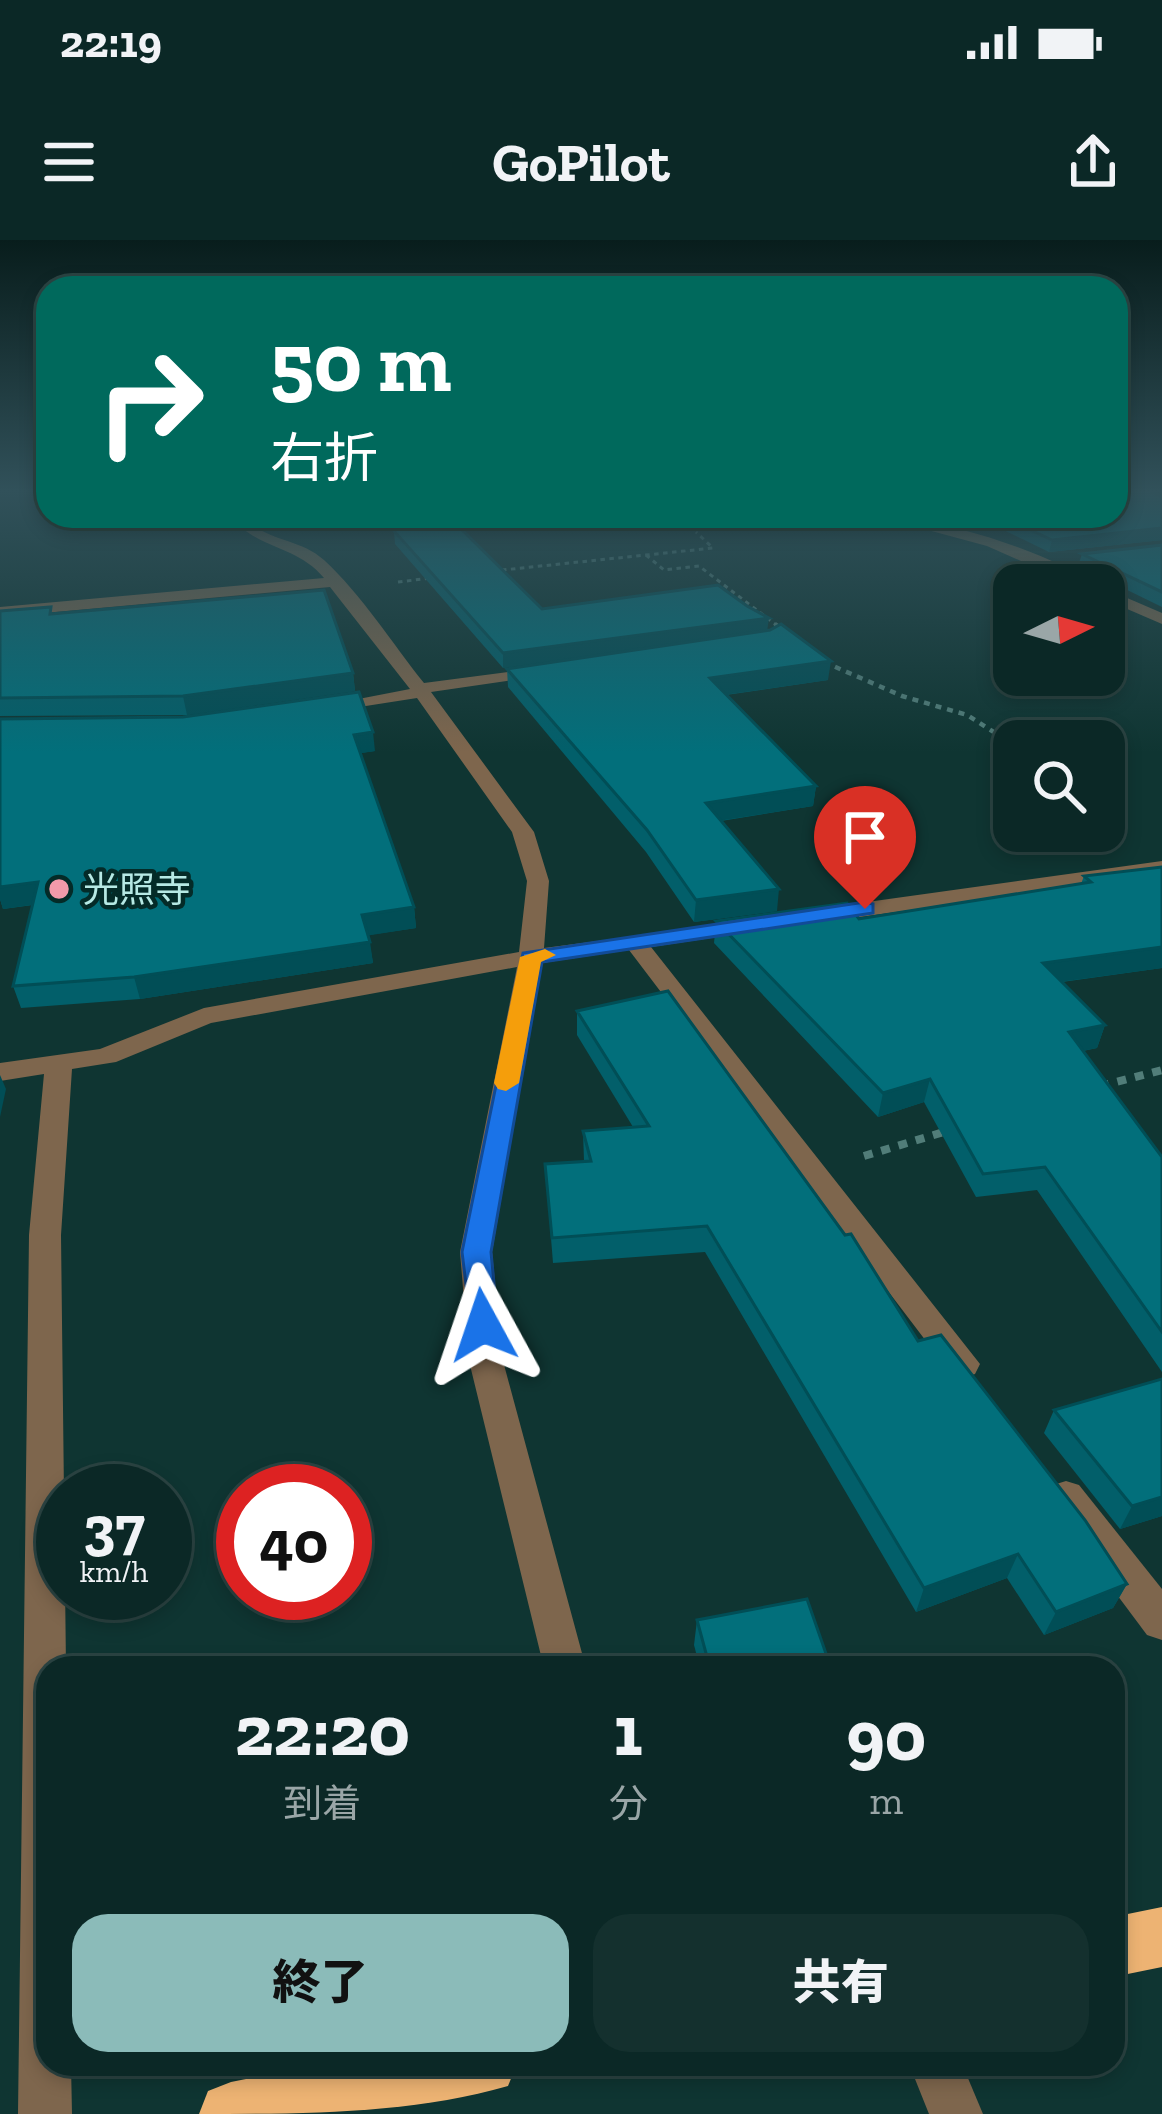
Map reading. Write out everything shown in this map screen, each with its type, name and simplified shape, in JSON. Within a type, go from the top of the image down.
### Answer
[{"type":"highway","points":[[1125,1945],[1162,1937]]},
{"type":"highway","points":[[231,2114],[424,2076]]},
{"type":"street","points":[[329,576],[421,690],[523,832],[538,881],[531,957],[476,1252],[486,1361],[562,1656]]},
{"type":"street","points":[[0,612],[337,585]]},
{"type":"street","points":[[1125,602],[1162,619]]},
{"type":"street","points":[[306,710],[559,669]]},
{"type":"street","points":[[0,1072],[106,1056],[204,1016],[531,957],[1162,868]]},
{"type":"street","points":[[635,942],[988,1396]]},
{"type":"street","points":[[46,1656],[46,1235],[59,1063]]},
{"type":"street","points":[[1046,1471],[1162,1621]]},
{"type":"street","points":[[46,2076],[46,2114]]},
{"type":"street","points":[[940,2076],[956,2114]]},
{"type":"path","points":[[713,576],[795,639]]},
{"type":"path","points":[[337,585],[434,578]]},
{"type":"path","points":[[810,651],[825,663],[902,696],[967,716],[993,732]]},
{"type":"path","points":[[1085,1090],[1162,1070]]},
{"type":"path","points":[[813,1172],[961,1127]]},
{"type":"building","points":[[435,576],[509,576],[542,609],[718,585],[769,618],[503,653]]},
{"type":"building","points":[[1129,576],[1162,576],[1162,592]]},
{"type":"building","points":[[324,590],[353,673],[183,696],[0,698],[0,611],[51,607],[50,614]]},
{"type":"building","points":[[781,624],[831,661],[710,678],[816,786],[706,803],[779,889],[696,900],[647,830],[507,669],[770,630]]},
{"type":"building","points":[[359,692],[373,732],[354,735],[414,907],[362,915],[370,942],[134,977],[13,986],[38,882],[0,887],[0,719],[183,717]]},
{"type":"building","points":[[1162,867],[1162,947],[1043,963],[1105,1025],[1069,1032],[1162,1157],[1162,1332],[1045,1167],[983,1174],[930,1079],[883,1093],[716,921],[847,903],[859,919],[1091,882],[1084,876]]},
{"type":"building","points":[[668,991],[845,1235],[851,1234],[918,1341],[941,1335],[1085,1520],[1127,1584],[1056,1612],[1018,1554],[924,1588],[707,1226],[552,1238],[545,1164],[591,1161],[583,1131],[649,1126],[577,1011]]},
{"type":"building","points":[[1162,1379],[1162,1497],[1132,1506],[1054,1410]]},
{"type":"building","points":[[807,1599],[827,1656],[707,1656],[697,1620]]},
{"type":"slow traffic","points":[[506,1083],[531,957],[545,955]]},
{"type":"place","name":"光照寺","points":[[59,889]]},
{"type":"route","points":[[483,1325],[476,1252],[531,957],[865,909]]}]
